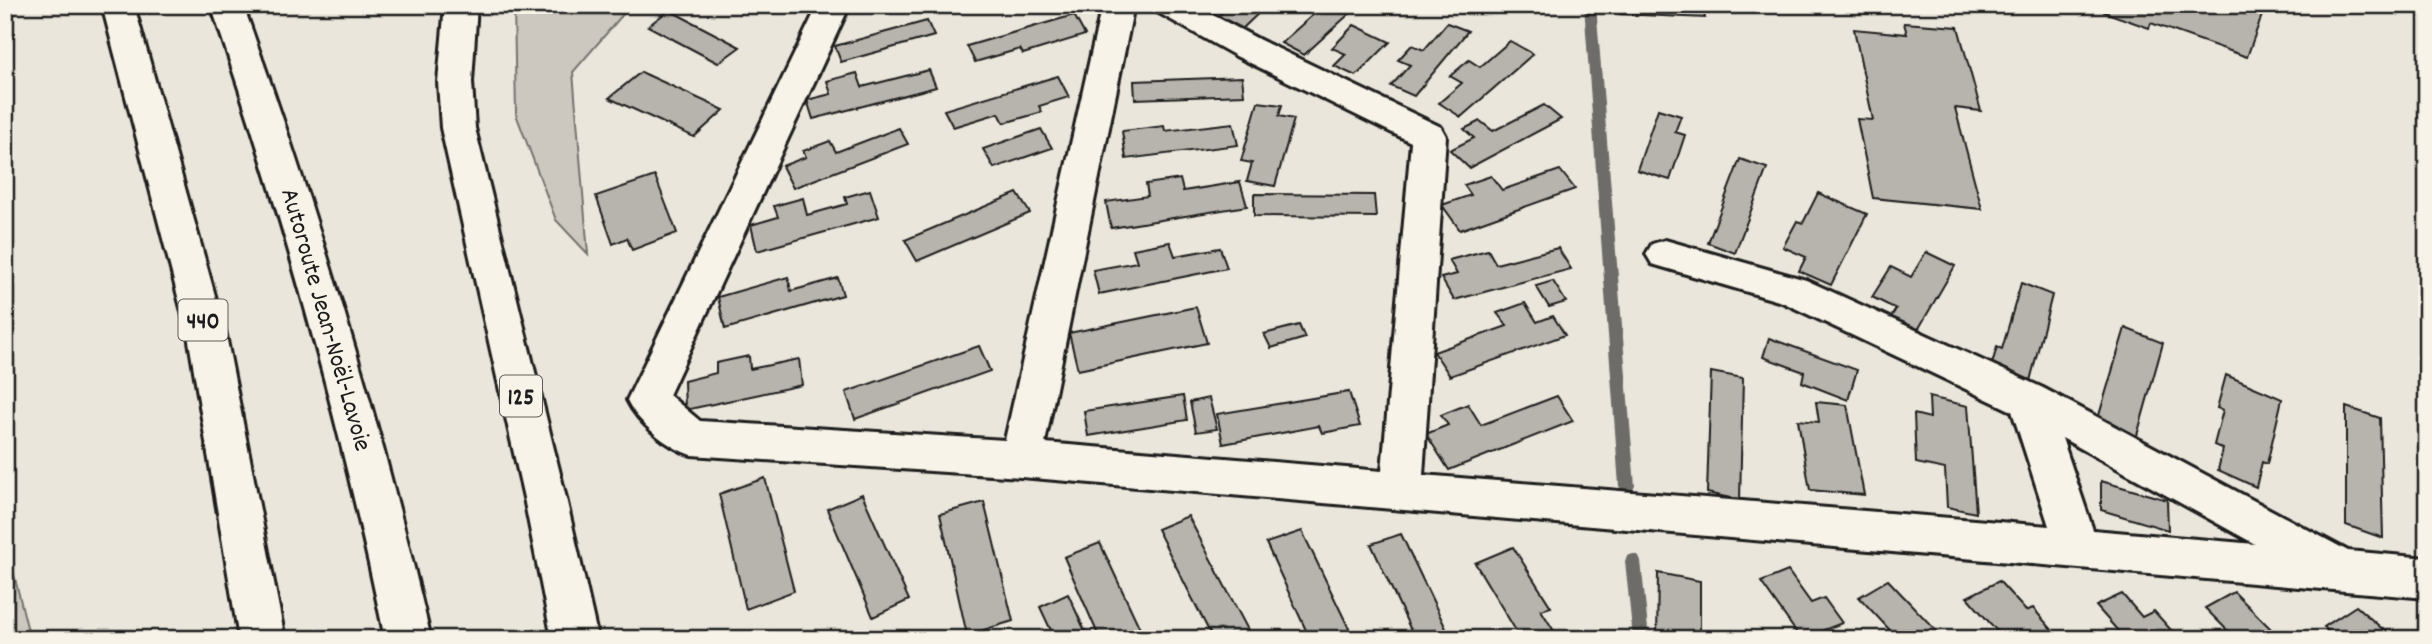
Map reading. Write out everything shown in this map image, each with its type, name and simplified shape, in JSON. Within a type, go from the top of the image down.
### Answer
[{"type":"main road","name":"Autoroute Jean-Noël-Lavoie","points":[[227,5],[297,207],[333,327],[376,491],[408,639]]},
{"type":"main road","name":"125","points":[[461,5],[455,82],[458,128],[545,498],[575,639]]},
{"type":"main road","points":[[834,5],[647,400],[691,438],[1021,459],[2427,578]]},
{"type":"main road","points":[[1021,459],[1118,5]]},
{"type":"main road","points":[[1168,5],[1248,48],[1429,136],[1401,491]]},
{"type":"main road","name":"440","points":[[117,6],[207,335],[262,639]]},
{"type":"main road","points":[[1665,254],[1793,290],[2029,400],[2346,571]]},
{"type":"main road","points":[[2029,400],[2077,548]]},
{"type":"shaded area","points":[[514,5],[631,5],[573,72],[588,254],[556,220],[516,114]]},
{"type":"shaded area","points":[[5,538],[30,639],[5,639]]},
{"type":"building","points":[[1230,5],[1266,6],[1241,30],[1216,18]]},
{"type":"building","points":[[1324,5],[1359,5],[1304,55],[1281,43]]},
{"type":"building","points":[[1619,5],[1702,5],[1705,18],[1620,14]]},
{"type":"building","points":[[2107,5],[2235,5],[2262,15],[2247,57],[2151,23],[2149,28],[2104,12]]},
{"type":"building","points":[[669,10],[740,47],[718,63],[648,26]]},
{"type":"building","points":[[1074,15],[1085,35],[1023,54],[1020,49],[975,62],[967,46]]},
{"type":"building","points":[[927,21],[934,36],[841,62],[835,46]]},
{"type":"building","points":[[1447,23],[1468,31],[1414,96],[1391,86],[1410,65],[1398,60],[1412,45],[1424,50]]},
{"type":"building","points":[[1904,23],[1958,27],[1981,111],[1955,108],[1982,209],[1873,198],[1857,119],[1873,120],[1854,29],[1907,34]]},
{"type":"building","points":[[1354,25],[1390,42],[1356,76],[1334,66],[1346,54],[1332,48]]},
{"type":"building","points":[[1510,41],[1533,54],[1461,117],[1439,103],[1462,83],[1450,76],[1469,60],[1480,67]]},
{"type":"building","points":[[929,70],[936,87],[813,119],[807,100],[831,94],[827,81],[857,73],[862,87]]},
{"type":"building","points":[[641,72],[724,110],[694,137],[609,98]]},
{"type":"building","points":[[1058,76],[1069,97],[1039,106],[1042,112],[1004,123],[999,113],[953,127],[944,110]]},
{"type":"building","points":[[1242,77],[1244,95],[1135,99],[1134,81]]},
{"type":"building","points":[[1258,102],[1282,105],[1279,116],[1294,119],[1275,186],[1247,181],[1252,163],[1241,161]]},
{"type":"building","points":[[1544,105],[1561,119],[1469,168],[1450,150],[1474,138],[1464,129],[1480,121],[1493,131]]},
{"type":"building","points":[[1658,109],[1681,116],[1675,132],[1685,135],[1670,180],[1637,170]]},
{"type":"building","points":[[1233,123],[1238,145],[1126,159],[1122,131],[1164,126],[1165,131]]},
{"type":"building","points":[[899,128],[908,144],[793,188],[782,166],[806,157],[803,151],[830,141],[836,152]]},
{"type":"building","points":[[1041,129],[1052,148],[994,168],[983,149]]},
{"type":"building","points":[[1740,159],[1767,168],[1735,253],[1708,243]]},
{"type":"building","points":[[1560,170],[1575,189],[1460,230],[1442,205],[1471,195],[1464,185],[1491,176],[1502,190]]},
{"type":"building","points":[[655,176],[677,233],[632,250],[627,238],[613,244],[596,196]]},
{"type":"building","points":[[1180,179],[1183,191],[1240,182],[1247,206],[1111,228],[1106,202],[1148,196],[1146,184]]},
{"type":"building","points":[[870,190],[879,217],[757,251],[751,225],[778,217],[774,206],[803,198],[807,215],[847,204],[845,197]]},
{"type":"building","points":[[1017,193],[1030,213],[917,261],[905,240]]},
{"type":"building","points":[[1818,193],[1867,214],[1831,285],[1799,271],[1806,257],[1783,247],[1797,221],[1803,223]]},
{"type":"building","points":[[1254,194],[1374,195],[1376,217],[1254,216]]},
{"type":"building","points":[[1170,242],[1175,256],[1220,248],[1227,268],[1099,294],[1093,270],[1137,262],[1133,249]]},
{"type":"building","points":[[1558,248],[1571,269],[1454,300],[1441,278],[1457,274],[1449,260],[1488,250],[1496,264]]},
{"type":"building","points":[[1926,252],[1955,266],[1915,335],[1888,322],[1896,309],[1872,297],[1891,267],[1911,277]]},
{"type":"building","points":[[788,277],[791,291],[838,278],[843,295],[725,329],[718,297]]},
{"type":"building","points":[[1553,281],[1566,302],[1549,307],[1536,286]]},
{"type":"building","points":[[2021,283],[2052,295],[2029,385],[1990,371],[1997,347],[2002,349]]},
{"type":"building","points":[[1525,303],[1537,322],[1553,316],[1565,335],[1450,376],[1434,352],[1507,326],[1497,313]]},
{"type":"building","points":[[1196,307],[1207,343],[1078,370],[1069,333]]},
{"type":"building","points":[[1299,325],[1305,338],[1271,348],[1264,334]]},
{"type":"building","points":[[2125,328],[2163,343],[2136,439],[2097,422]]},
{"type":"building","points":[[1769,338],[1857,370],[1848,400],[1802,382],[1804,372],[1763,357]]},
{"type":"building","points":[[979,346],[990,371],[855,419],[846,392]]},
{"type":"building","points":[[749,356],[750,369],[799,359],[802,385],[685,410],[684,381],[716,373],[716,363]]},
{"type":"building","points":[[1711,372],[1743,378],[1740,500],[1707,493]]},
{"type":"building","points":[[2226,375],[2282,399],[2267,464],[2262,462],[2256,487],[2218,470],[2223,449],[2214,445],[2223,410],[2217,408]]},
{"type":"building","points":[[1349,392],[1360,426],[1322,433],[1319,426],[1223,444],[1217,414]]},
{"type":"building","points":[[1183,396],[1187,420],[1088,436],[1084,411]]},
{"type":"building","points":[[1557,396],[1573,421],[1449,470],[1426,434],[1448,425],[1441,415],[1468,404],[1481,425]]},
{"type":"building","points":[[1929,397],[1968,406],[1976,513],[1947,507],[1945,469],[1916,463],[1914,414],[1930,418]]},
{"type":"building","points":[[1209,398],[1217,429],[1196,432],[1190,402]]},
{"type":"building","points":[[1816,402],[1847,405],[1864,495],[1810,490],[1798,420],[1819,422]]},
{"type":"building","points":[[2346,407],[2380,418],[2383,538],[2346,525]]},
{"type":"building","points":[[765,478],[794,591],[746,609],[719,494]]},
{"type":"building","points":[[2101,481],[2167,500],[2168,530],[2101,510]]},
{"type":"building","points":[[862,494],[909,600],[873,617],[827,509]]},
{"type":"building","points":[[984,502],[1013,621],[967,635],[940,514]]},
{"type":"building","points":[[1188,516],[1248,630],[1229,639],[1213,639],[1157,529]]},
{"type":"building","points":[[1302,531],[1354,639],[1310,639],[1266,543]]},
{"type":"building","points":[[1401,534],[1451,639],[1415,639],[1371,544]]},
{"type":"building","points":[[1100,543],[1143,635],[1135,639],[1100,639],[1064,557]]},
{"type":"building","points":[[1513,547],[1551,607],[1541,610],[1559,639],[1521,639],[1475,563]]},
{"type":"building","points":[[1788,571],[1811,603],[1824,598],[1842,623],[1801,639],[1761,582]]},
{"type":"building","points":[[1658,573],[1700,581],[1700,639],[1657,639]]},
{"type":"building","points":[[1888,580],[1944,639],[1898,639],[1859,597]]},
{"type":"building","points":[[1999,581],[2026,611],[2033,608],[2060,639],[2004,639],[1967,597]]},
{"type":"building","points":[[2234,592],[2281,639],[2236,639],[2205,608]]},
{"type":"building","points":[[1068,594],[1086,633],[1073,639],[1055,639],[1040,607]]},
{"type":"building","points":[[2122,594],[2142,617],[2154,611],[2179,639],[2125,639],[2096,606]]},
{"type":"building","points":[[2356,606],[2392,639],[2337,639],[2324,627]]},
{"type":"waterway","points":[[1590,5],[1627,486]]},
{"type":"waterway","points":[[1633,561],[1641,639]]}]
